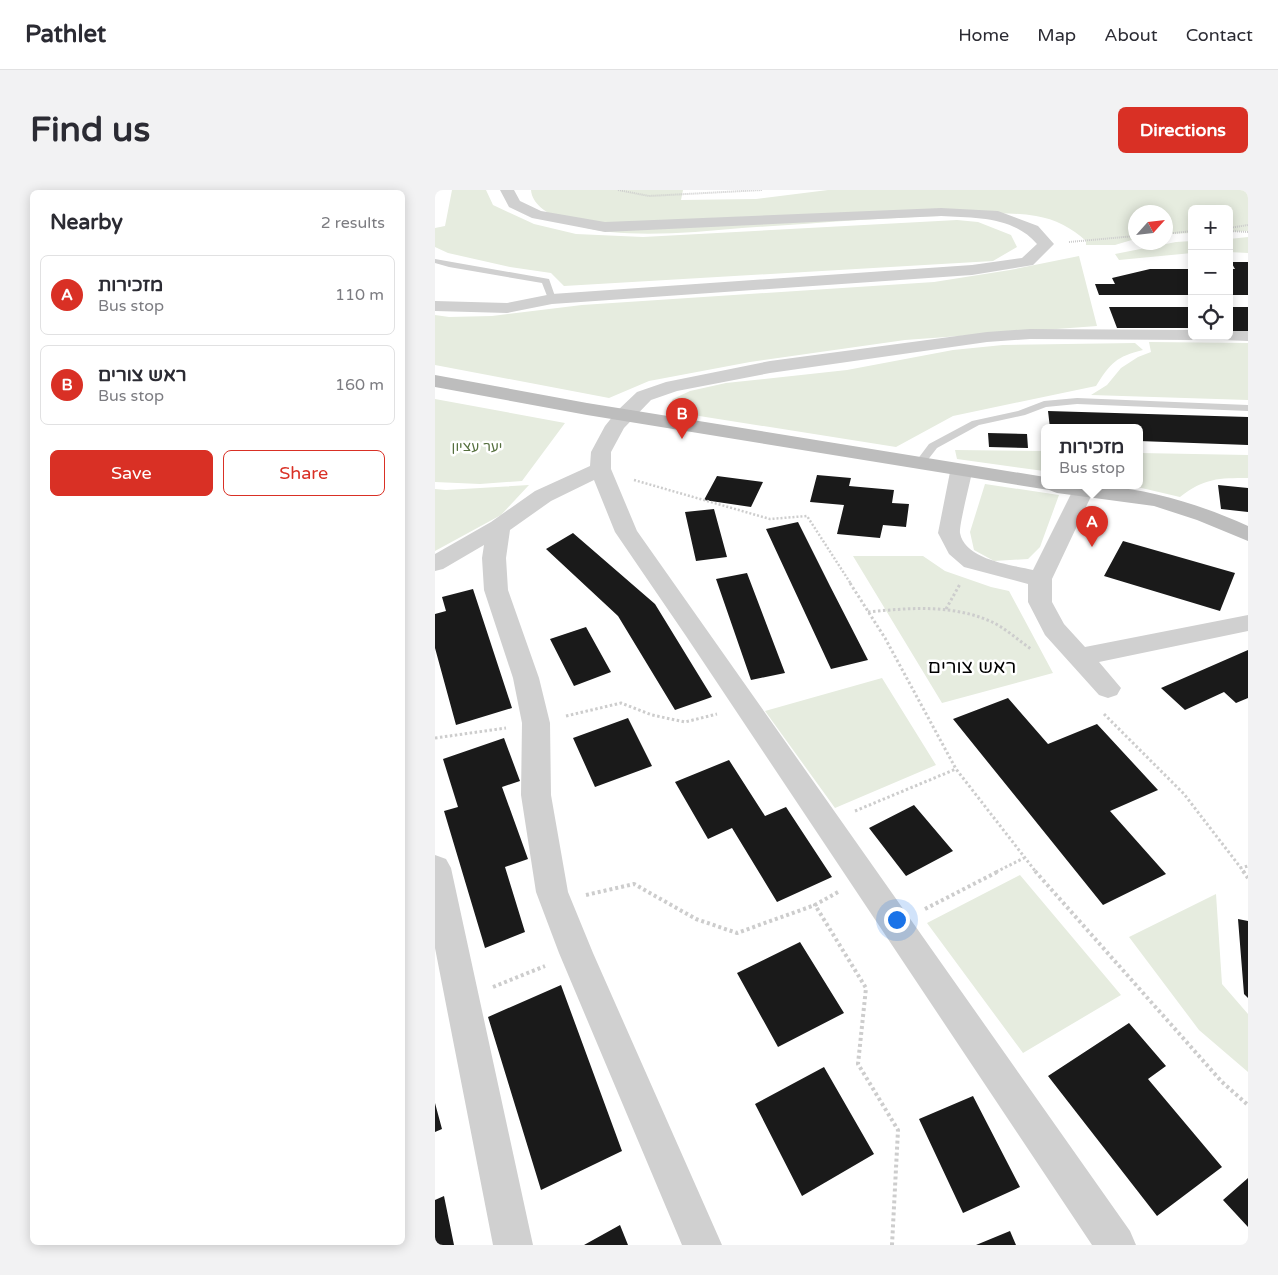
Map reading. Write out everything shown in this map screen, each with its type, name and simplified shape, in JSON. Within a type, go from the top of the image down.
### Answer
[{"type":"street","points":[[435,306],[507,308],[552,298],[972,270],[1027,262],[1046,244],[1033,228],[993,214],[941,212],[605,227],[537,215],[514,204],[507,190]]},
{"type":"street","points":[[1116,1245],[626,532],[600,469],[601,452],[615,426],[644,396],[673,386],[770,367],[987,337],[1030,334],[1188,335]]},
{"type":"street","points":[[1233,336],[1248,336]]},
{"type":"street","points":[[435,381],[961,472],[1041,483]]},
{"type":"street","points":[[435,564],[499,528],[543,496],[600,469]]},
{"type":"street","points":[[961,472],[949,533],[957,548],[972,562],[997,570],[1040,579]]},
{"type":"street","points":[[1076,489],[1157,500],[1205,515],[1248,534]]},
{"type":"street","points":[[1083,490],[1040,579],[1040,602],[1054,630],[1108,688]]},
{"type":"street","points":[[499,528],[494,558],[496,590],[526,678],[537,723],[536,795],[552,892],[575,953],[702,1245]]},
{"type":"street","points":[[1080,657],[1248,624]]},
{"type":"street","points":[[435,868],[513,1245]]},
{"type":"lane","points":[[435,261],[475,270],[525,275],[546,281],[552,298]]},
{"type":"lane","points":[[919,464],[933,446],[976,423],[1021,413],[1044,404],[1077,401],[1248,408]]},
{"type":"path","points":[[618,190],[649,196],[762,190]]},
{"type":"path","points":[[1233,228],[1248,225]]},
{"type":"path","points":[[1233,230],[1248,232]]},
{"type":"path","points":[[1173,233],[1188,231]]},
{"type":"path","points":[[1046,244],[1128,237]]},
{"type":"path","points":[[600,469],[684,496],[770,519],[807,516],[885,638],[956,769],[1041,879],[1222,1082],[1248,1105]]},
{"type":"path","points":[[868,612],[916,607],[946,609],[990,621],[1037,654]]},
{"type":"path","points":[[1108,688],[1086,696],[1184,794],[1248,878]]},
{"type":"path","points":[[435,738],[537,723],[621,703],[653,715],[685,722],[748,707]]},
{"type":"path","points":[[827,823],[956,769]]},
{"type":"path","points":[[897,924],[1024,858]]},
{"type":"path","points":[[1240,868],[1248,866]]},
{"type":"path","points":[[556,902],[634,884],[696,919],[737,933],[815,905],[865,878]]},
{"type":"path","points":[[815,905],[866,988],[858,1064],[898,1130],[892,1245]]},
{"type":"path","points":[[463,1000],[575,953]]},
{"type":"green space","points":[[452,190],[486,190],[493,205],[534,224],[576,234],[643,237],[957,220],[978,222],[1011,235],[1017,247],[993,261],[564,286],[551,273],[510,267],[448,253],[435,247],[435,228],[445,226]]},
{"type":"green space","points":[[531,190],[683,190],[681,200],[756,199],[828,190],[1248,190],[1248,231],[1233,232],[1233,205],[1188,205],[1188,233],[1173,234],[1173,205],[1128,205],[1128,241],[1115,245],[1086,245],[1086,241],[1081,236],[1069,228],[1043,217],[1001,213],[643,234],[610,232],[576,225],[551,215],[541,208],[534,199]]},
{"type":"green space","points":[[1248,237],[1248,253],[1233,252],[1233,239]]},
{"type":"green space","points":[[1188,241],[1188,253],[1119,260],[1115,254],[1135,250],[1173,250],[1173,243]]},
{"type":"green space","points":[[1079,256],[1097,326],[905,340],[750,362],[649,381],[609,398],[435,365],[435,315],[449,317],[492,316],[582,305],[934,282],[1010,270]]},
{"type":"green space","points":[[1149,342],[1248,343],[1248,400],[1091,395],[1107,385],[1121,368],[1138,357],[1151,352]]},
{"type":"green space","points":[[1135,343],[1143,350],[1120,358],[1110,366],[1096,386],[953,416],[896,447],[674,412],[669,405],[673,399],[690,391],[726,383],[847,370],[953,350],[1003,345]]},
{"type":"green space","name":"יער עציון","points":[[435,399],[565,423],[522,481],[480,484],[435,482]]},
{"type":"green space","points":[[955,450],[1041,451],[1041,471],[957,459]]},
{"type":"green space","points":[[1143,453],[1248,455],[1248,478],[1212,480],[1197,486],[1180,497],[1143,488]]},
{"type":"green space","points":[[985,484],[1059,495],[1040,547],[1028,559],[994,561],[974,550],[970,532]]},
{"type":"green space","points":[[529,485],[501,515],[435,551],[435,489]]},
{"type":"green space","points":[[853,556],[923,556],[945,571],[991,587],[1009,591],[1053,673],[942,703]]},
{"type":"green space","points":[[882,678],[936,765],[835,808],[765,711]]},
{"type":"green space","points":[[1020,875],[1121,995],[1023,1053],[927,923]]},
{"type":"green space","points":[[1216,894],[1222,984],[1248,1014],[1248,1072],[1199,1030],[1129,937]]},
{"type":"building","points":[[1233,262],[1248,262],[1248,295],[1233,295],[1233,269],[1235,269]]},
{"type":"building","points":[[1150,269],[1188,269],[1188,295],[1099,295],[1095,284],[1115,284],[1112,278]]},
{"type":"building","points":[[1109,307],[1188,307],[1188,328],[1117,328]]},
{"type":"building","points":[[1233,307],[1248,307],[1248,332],[1233,333]]},
{"type":"building","points":[[1048,411],[1248,417],[1248,445],[1143,441],[1143,424],[1050,424]]},
{"type":"building","points":[[988,433],[1027,434],[1028,448],[989,447]]},
{"type":"building","points":[[817,475],[851,478],[849,486],[894,490],[892,503],[909,504],[906,527],[883,525],[880,538],[837,534],[844,505],[810,502]]},
{"type":"building","points":[[717,476],[763,482],[751,507],[704,500]]},
{"type":"building","points":[[1218,485],[1248,488],[1248,512],[1221,509]]},
{"type":"building","points":[[714,509],[727,557],[696,561],[685,512]]},
{"type":"building","points":[[798,522],[868,660],[831,669],[766,529]]},
{"type":"building","points":[[573,533],[655,604],[712,697],[675,710],[618,616],[546,549]]},
{"type":"building","points":[[1123,541],[1235,573],[1220,611],[1104,576]]},
{"type":"building","points":[[747,573],[785,673],[751,680],[716,579]]},
{"type":"building","points":[[473,589],[512,708],[456,725],[435,648],[435,614],[446,611],[442,597]]},
{"type":"building","points":[[586,627],[611,672],[574,686],[550,639]]},
{"type":"building","points":[[1248,650],[1248,698],[1236,703],[1224,692],[1185,710],[1161,688]]},
{"type":"building","points":[[1008,698],[1048,744],[1097,724],[1158,790],[1110,811],[1166,874],[1103,905],[953,719]]},
{"type":"building","points":[[628,718],[652,766],[595,787],[573,738]]},
{"type":"building","points":[[504,738],[520,781],[502,787],[528,859],[505,867],[525,932],[485,948],[444,811],[458,807],[443,759]]},
{"type":"building","points":[[729,760],[765,816],[786,807],[832,877],[777,902],[732,828],[708,839],[675,782]]},
{"type":"building","points":[[914,805],[953,851],[906,876],[869,828]]},
{"type":"building","points":[[1238,919],[1248,921],[1248,998],[1244,994]]},
{"type":"building","points":[[800,942],[844,1013],[778,1047],[737,973]]},
{"type":"building","points":[[561,985],[622,1151],[541,1190],[488,1017]]},
{"type":"building","points":[[1129,1023],[1166,1066],[1148,1079],[1222,1167],[1157,1216],[1048,1076]]},
{"type":"building","points":[[824,1067],[874,1154],[802,1196],[755,1104]]},
{"type":"building","points":[[973,1096],[1020,1187],[963,1213],[919,1119]]},
{"type":"building","points":[[435,1103],[442,1129],[435,1132]]},
{"type":"building","points":[[1248,1178],[1248,1227],[1223,1200]]},
{"type":"building","points":[[444,1196],[454,1245],[435,1245],[435,1200]]},
{"type":"building","points":[[620,1225],[628,1245],[584,1245]]},
{"type":"building","points":[[1010,1231],[1016,1245],[976,1245]]},
{"type":"place","name":"ראש צורים","points":[[682,439]]},
{"type":"place","name":"מזכירות","points":[[1092,547]]},
{"type":"district","name":"ראש צורים","points":[[972,667]]}]
